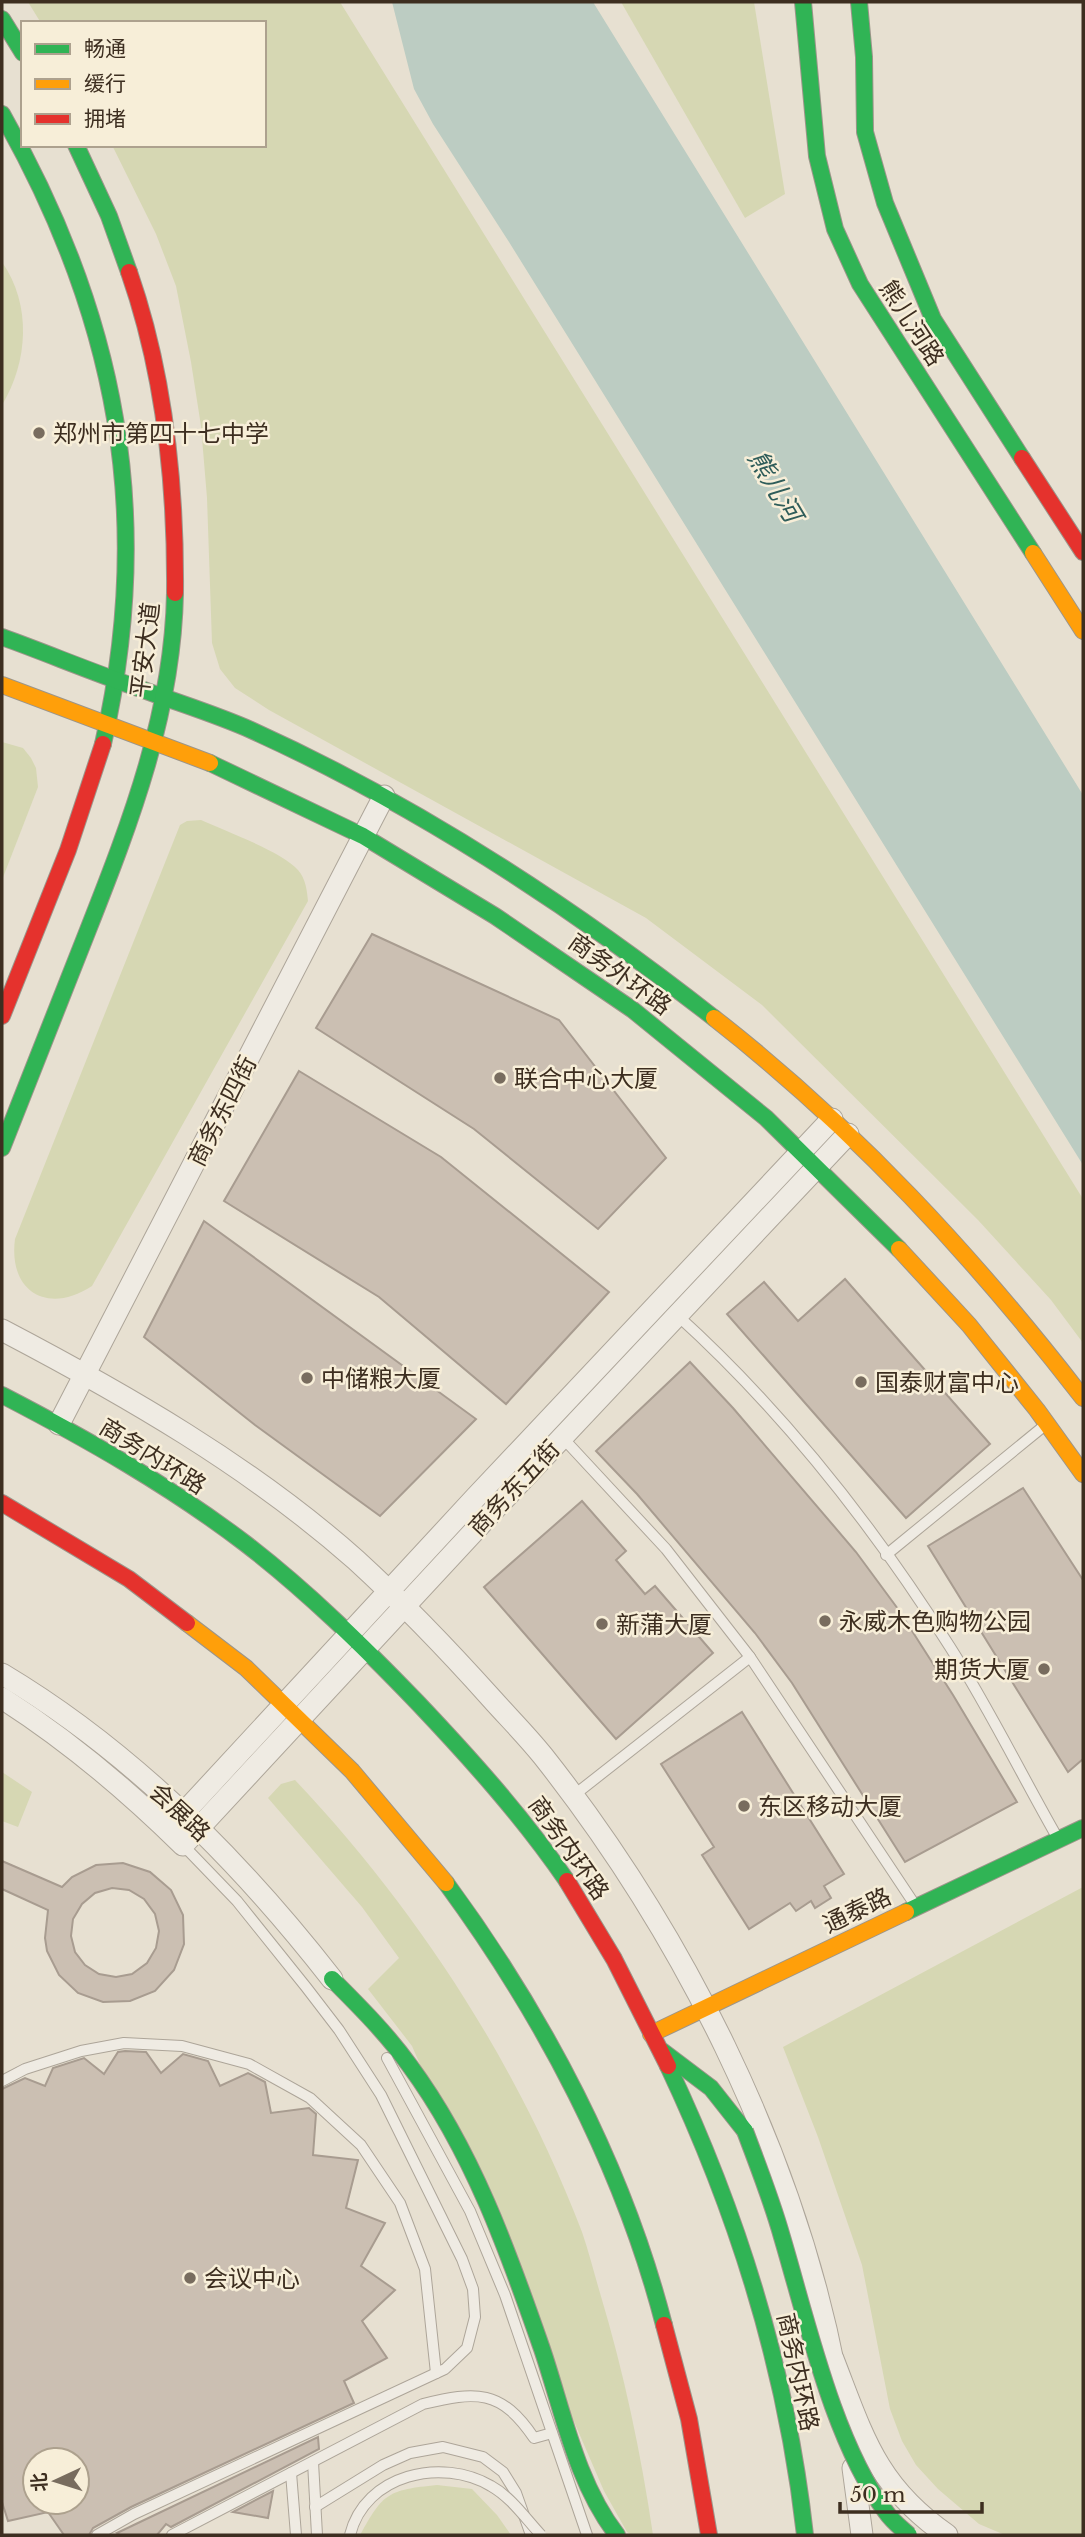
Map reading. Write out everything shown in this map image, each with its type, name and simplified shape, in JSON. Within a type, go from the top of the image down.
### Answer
[{"type":"street","name":"熊儿河路","points":[[803,2],[817,156],[824,191],[840,240],[860,284],[1083,631]]},
{"type":"street","name":"熊儿河路","points":[[859,2],[864,57],[865,132],[885,203],[933,319],[1083,552]]},
{"type":"street","points":[[2,19],[21,50]]},
{"type":"street","name":"平安大道","points":[[2,114],[61,229],[87,301],[106,367],[117,432],[124,502],[126,577],[116,679],[102,749],[77,824],[2,1016]]},
{"type":"street","name":"平安大道","points":[[2,1149],[123,841],[154,741],[163,697],[176,579],[167,426],[154,355],[134,286],[107,210],[77,147]]},
{"type":"street","name":"商务外环路","points":[[2,637],[222,718],[384,796],[519,878],[659,974],[764,1058],[905,1190],[1003,1296],[1083,1398]]},
{"type":"street","name":"商务外环路","points":[[2,685],[216,765],[363,836],[506,923],[633,1010],[726,1084],[801,1151],[874,1222],[969,1325],[1083,1474]]},
{"type":"street","name":"商务东四街","points":[[59,1424],[384,796]]},
{"type":"street","name":"商务东五街","points":[[168,1830],[388,1591],[832,1119]]},
{"type":"street","name":"商务东五街","points":[[183,1845],[848,1134]]},
{"type":"street","points":[[2,1330],[87,1374],[154,1414],[248,1476],[345,1552],[404,1606],[460,1664],[541,1753],[573,1796],[640,1894],[712,2019],[747,2097],[786,2198],[816,2292],[833,2359],[850,2446],[862,2535]]},
{"type":"street","name":"商务内环路","points":[[2,1395],[124,1462],[215,1522],[316,1602],[457,1742],[534,1834],[595,1925],[695,2121],[719,2180],[761,2308],[793,2456],[805,2535]]},
{"type":"street","points":[[2,1503],[74,1544],[159,1601],[253,1675],[300,1719],[414,1841],[469,1914],[517,1987],[562,2067],[607,2161],[650,2272],[683,2392],[705,2531]]},
{"type":"street","name":"会展路","points":[[2,1674],[56,1708],[109,1749],[183,1814],[228,1858],[332,1979]]},
{"type":"street","name":"会展路","points":[[2,1698],[44,1725],[97,1765],[183,1845]]},
{"type":"street","name":"通泰路","points":[[651,2034],[712,2019],[916,1907],[1083,1828]]},
{"type":"street","points":[[332,1979],[363,2007],[401,2050],[463,2150],[519,2281],[595,2501],[617,2535]]},
{"type":"street","points":[[680,2039],[659,2049],[711,2088],[745,2131],[780,2229],[838,2417],[866,2482],[885,2512],[909,2535]]},
{"type":"street","points":[[833,2359],[870,2453],[910,2507],[947,2535]]},
{"type":"lane","points":[[677,1315],[757,1394],[829,1479],[886,1555],[950,1648],[1058,1839]]},
{"type":"lane","points":[[886,1555],[1047,1424]]},
{"type":"lane","points":[[562,1437],[666,1549],[750,1657],[916,1907]]},
{"type":"lane","points":[[573,1796],[750,1657]]},
{"type":"lane","points":[[97,2535],[146,2508],[445,2369],[467,2348],[474,2317],[472,2289],[462,2259],[381,2095],[339,2030],[237,1900],[183,1845]]},
{"type":"lane","points":[[332,1979],[376,2042]]},
{"type":"lane","points":[[2,2081],[26,2069],[80,2051],[124,2043],[182,2046],[249,2064],[310,2098],[362,2145],[400,2203],[425,2269],[436,2373]]},
{"type":"lane","points":[[383,2053],[440,2152],[470,2211],[505,2295],[587,2535]]},
{"type":"lane","points":[[172,2535],[423,2404],[456,2396],[480,2395],[505,2405],[523,2421],[534,2438],[552,2432]]},
{"type":"lane","points":[[315,2507],[383,2465],[410,2453],[443,2447],[483,2457],[503,2472],[516,2493],[531,2535]]},
{"type":"lane","points":[[313,2462],[317,2535]]},
{"type":"lane","points":[[350,2535],[366,2504],[383,2489],[402,2478],[427,2471],[445,2471],[461,2473],[495,2487],[541,2535]]},
{"type":"lane","points":[[291,2473],[296,2535]]},
{"type":"green space","points":[[28,2],[340,2],[1083,1199],[1083,1343],[1051,1300],[978,1220],[762,1005],[646,918],[269,710],[235,688],[220,669],[212,643],[207,498],[201,426],[176,286],[156,234],[113,147],[266,147],[266,21],[40,21]]},
{"type":"green space","points":[[621,2],[754,2],[785,194],[745,218]]},
{"type":"green space","points":[[2,262],[18,296],[23,334],[17,371],[2,405]]},
{"type":"green space","points":[[2,742],[23,748],[31,758],[36,768],[38,787],[2,880]]},
{"type":"green space","points":[[201,820],[267,849],[291,863],[303,877],[308,901],[92,1286],[76,1294],[46,1298],[25,1285],[18,1273],[14,1257],[15,1239],[180,825],[187,821]]},
{"type":"green space","points":[[2,1772],[32,1792],[18,1827],[2,1821]]},
{"type":"green space","points":[[295,1780],[383,1882],[461,1992],[527,2109],[556,2170],[585,2240],[617,2353],[637,2443],[653,2535],[632,2535],[627,2532],[604,2491],[412,2046],[368,1989],[399,1958],[362,1907],[268,1798],[281,1784]]},
{"type":"green space","points":[[1083,1887],[1083,2535],[1005,2535],[979,2524],[938,2489],[916,2465],[902,2441],[890,2409],[862,2265],[818,2137],[783,2047]]},
{"type":"green space","points":[[437,2485],[472,2489],[497,2515],[511,2535],[360,2535],[375,2510],[389,2496],[408,2489]]},
{"type":"water","name":"熊儿河","points":[[392,2],[593,2],[1083,795],[1083,1165],[433,124],[414,89]]},
{"type":"building","name":"联合中心大厦","points":[[372,934],[559,1020],[666,1158],[598,1229],[474,1129],[316,1028]]},
{"type":"building","points":[[299,1071],[441,1157],[609,1292],[506,1404],[379,1297],[224,1201]]},
{"type":"building","name":"中储粮大厦","points":[[204,1221],[476,1419],[380,1516],[255,1425],[144,1337]]},
{"type":"building","name":"国泰财富中心","points":[[845,1279],[990,1444],[906,1518],[727,1314],[764,1282],[798,1321]]},
{"type":"building","name":"永威木色购物公园","points":[[690,1362],[733,1408],[856,1552],[898,1609],[1017,1802],[905,1862],[792,1683],[755,1633],[637,1494],[596,1451]]},
{"type":"building","name":"期货大厦","points":[[1023,1488],[1083,1580],[1083,1759],[1068,1772],[928,1546]]},
{"type":"building","name":"新蒲大厦","points":[[582,1501],[626,1551],[616,1560],[645,1594],[655,1586],[713,1653],[616,1739],[484,1587]]},
{"type":"building","name":"东区移动大厦","points":[[742,1712],[844,1874],[824,1886],[831,1898],[815,1908],[811,1901],[796,1911],[790,1903],[749,1929],[702,1855],[714,1847],[661,1764]]},
{"type":"building","points":[[2,1861],[62,1887],[72,1877],[96,1865],[123,1863],[150,1872],[171,1890],[183,1915],[184,1944],[174,1970],[155,1991],[130,2001],[103,2002],[78,1993],[59,1975],[47,1951],[45,1938],[48,1910],[2,1889]],"holes":[[[112,1888],[129,1890],[144,1899],[155,1914],[159,1931],[156,1948],[147,1963],[132,1974],[116,1977],[99,1974],[85,1965],[75,1952],[71,1936],[73,1919],[82,1904],[95,1893]]]},
{"type":"building","name":"会议中心","points":[[118,2052],[146,2052],[161,2073],[183,2054],[208,2061],[220,2086],[248,2073],[265,2082],[271,2113],[309,2108],[316,2114],[313,2155],[358,2160],[346,2208],[385,2223],[361,2266],[395,2290],[362,2321],[387,2358],[344,2381],[354,2403],[131,2507],[93,2528],[89,2535],[64,2535],[51,2516],[91,2516],[91,2446],[21,2446],[21,2516],[30,2516],[8,2521],[2,2502],[2,2089],[25,2078],[45,2086],[53,2068],[84,2058],[104,2074]]},
{"type":"building","points":[[318,2437],[319,2449],[171,2527],[166,2524],[157,2535],[117,2533]]},
{"type":"building","points":[[273,2491],[268,2518],[233,2512]]},
{"type":"traffic: fast","points":[[803,2],[817,156],[835,229],[860,284],[1033,553]]},
{"type":"traffic: fast","points":[[859,2],[864,57],[865,132],[885,203],[933,319],[1022,458]]},
{"type":"traffic: fast","points":[[2,19],[21,50]]},
{"type":"traffic: fast","points":[[2,114],[41,190],[74,266],[98,342],[115,419],[124,498],[125,578],[118,660],[103,744]]},
{"type":"traffic: fast","points":[[77,147],[109,216],[129,272]]},
{"type":"traffic: fast","points":[[2,1148],[134,807],[167,681],[175,593]]},
{"type":"traffic: fast","points":[[2,637],[237,724],[313,759],[373,791],[491,860],[548,897],[714,1018]]},
{"type":"traffic: fast","points":[[210,763],[363,836],[495,916],[633,1010],[766,1118],[899,1249]]},
{"type":"traffic: fast","points":[[2,1395],[97,1446],[158,1483],[246,1544],[291,1581],[376,1660],[457,1745],[514,1811],[567,1881]]},
{"type":"traffic: fast","points":[[906,1912],[1083,1828]]},
{"type":"traffic: fast","points":[[446,1883],[515,1985],[576,2094],[626,2207],[664,2325]]},
{"type":"traffic: fast","points":[[332,1979],[383,2032],[410,2066],[432,2098],[470,2167],[516,2275],[581,2469],[591,2492],[617,2535]]},
{"type":"traffic: fast","points":[[662,2051],[711,2088],[745,2131]]},
{"type":"traffic: fast","points":[[668,2066],[716,2179],[756,2295],[786,2414],[805,2535]]},
{"type":"traffic: fast","points":[[745,2131],[774,2210],[824,2380],[851,2452],[888,2515],[909,2535]]},
{"type":"traffic: slow","points":[[1033,553],[1083,631]]},
{"type":"traffic: slow","points":[[2,685],[210,763]]},
{"type":"traffic: slow","points":[[714,1018],[816,1104],[911,1196],[999,1294],[1083,1398]]},
{"type":"traffic: slow","points":[[899,1249],[969,1325],[1037,1410],[1083,1474]]},
{"type":"traffic: slow","points":[[187,1623],[246,1668],[352,1771],[446,1883]]},
{"type":"traffic: slow","points":[[651,2034],[906,1912]]},
{"type":"traffic: jam","points":[[129,272],[152,350],[166,430],[173,511],[175,593]]},
{"type":"traffic: jam","points":[[1022,458],[1083,552]]},
{"type":"traffic: jam","points":[[2,1016],[68,850],[103,744]]},
{"type":"traffic: jam","points":[[2,1503],[129,1579],[187,1623]]},
{"type":"traffic: jam","points":[[567,1881],[614,1959],[668,2066]]},
{"type":"traffic: jam","points":[[664,2325],[689,2419],[709,2535]]},
{"type":"place","name":"郑州市第四十七中学","points":[[39,433]]},
{"type":"place","name":"联合中心大厦","points":[[500,1078]]},
{"type":"place","name":"中储粮大厦","points":[[307,1378]]},
{"type":"place","name":"国泰财富中心","points":[[861,1382]]},
{"type":"place","name":"永威木色购物公园","points":[[825,1621]]},
{"type":"place","name":"新蒲大厦","points":[[602,1624]]},
{"type":"place","name":"期货大厦","points":[[1044,1669]]},
{"type":"place","name":"东区移动大厦","points":[[744,1806]]},
{"type":"place","name":"会议中心","points":[[190,2278]]}]
